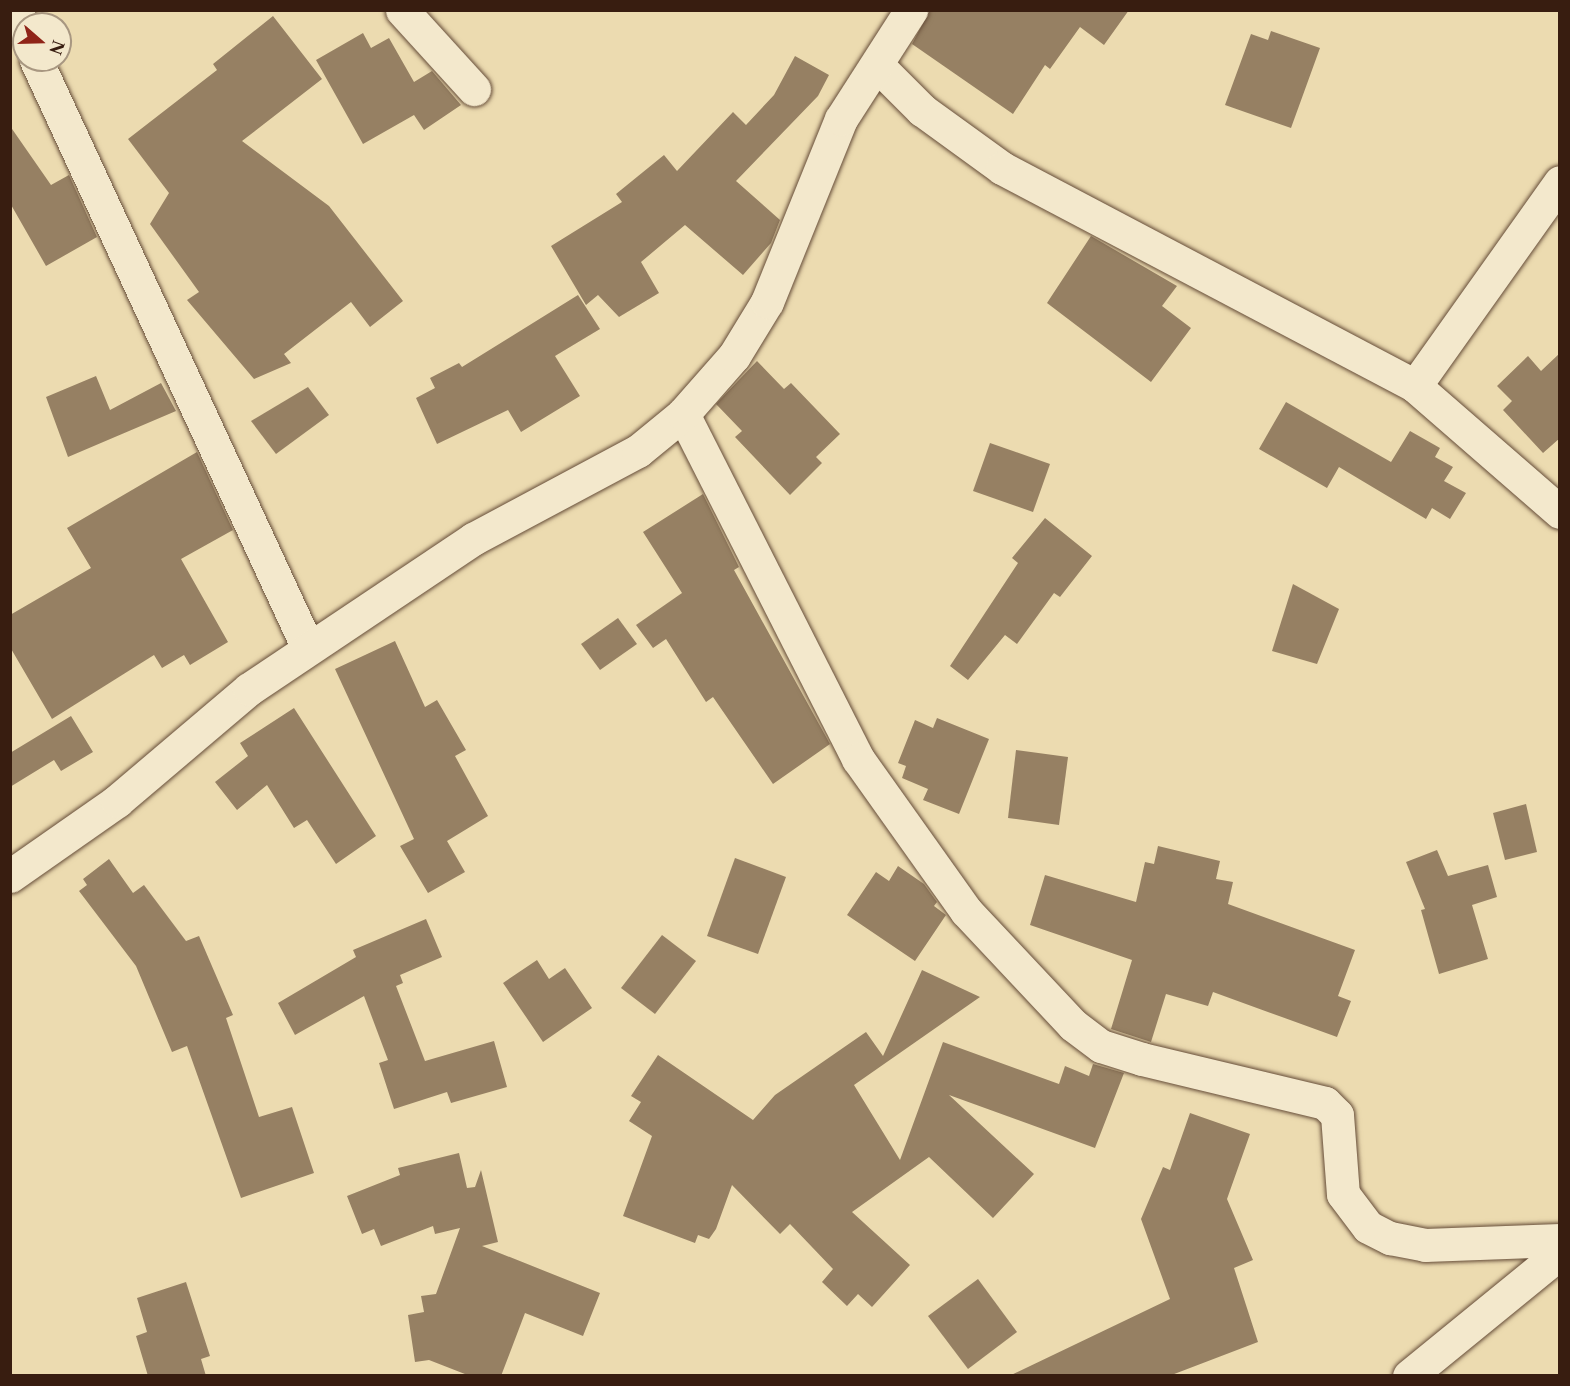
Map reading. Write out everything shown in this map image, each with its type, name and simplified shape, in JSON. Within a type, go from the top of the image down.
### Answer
[{"type":"street","points":[[402,10],[474,89]]},
{"type":"street","points":[[10,876],[117,801],[196,730],[308,648],[473,539],[638,451],[683,414],[734,356],[767,302],[841,119],[911,10]]},
{"type":"street","points":[[877,65],[931,117],[1002,168],[1415,386],[1560,512]]},
{"type":"street","points":[[42,72],[308,648]]},
{"type":"street","points":[[1415,386],[1560,182]]},
{"type":"street","points":[[683,414],[858,759],[966,911],[1073,1025],[1101,1046],[1143,1059],[1324,1103],[1337,1114],[1343,1194],[1368,1227],[1390,1238],[1425,1245],[1560,1240]]},
{"type":"street","points":[[1409,1376],[1560,1253]]},
{"type":"building","points":[[930,10],[1129,10],[1104,45],[1080,27],[1050,69],[1045,65],[1013,114],[912,44]]},
{"type":"building","points":[[273,16],[322,79],[242,141],[329,206],[403,301],[370,327],[351,302],[284,354],[291,363],[254,379],[187,300],[199,292],[150,224],[169,193],[128,139],[217,70],[213,64]]},
{"type":"building","points":[[1271,31],[1320,48],[1291,128],[1225,105],[1251,34],[1268,40]]},
{"type":"building","points":[[363,33],[371,48],[389,38],[414,82],[432,71],[461,105],[424,130],[414,115],[363,144],[316,60]]},
{"type":"building","points":[[795,56],[829,75],[818,96],[736,181],[780,220],[771,243],[743,275],[685,225],[641,262],[659,293],[619,317],[598,295],[586,305],[551,246],[622,202],[616,194],[664,155],[677,171],[733,112],[746,125],[774,95]]},
{"type":"building","points":[[10,126],[51,185],[69,175],[97,237],[46,266],[10,203]]},
{"type":"building","points":[[1091,236],[1177,286],[1162,306],[1191,328],[1151,382],[1047,303]]},
{"type":"building","points":[[578,295],[600,329],[555,356],[580,396],[521,432],[508,410],[437,444],[416,398],[435,388],[430,378],[459,363],[462,367]]},
{"type":"building","points":[[1560,353],[1560,438],[1543,453],[1503,410],[1512,401],[1497,386],[1528,356],[1541,371]]},
{"type":"building","points":[[757,361],[784,389],[791,383],[840,434],[816,457],[822,463],[790,495],[735,437],[742,431],[716,404]]},
{"type":"building","points":[[96,376],[110,410],[161,383],[176,411],[68,457],[46,397]]},
{"type":"building","points":[[308,387],[329,415],[276,454],[251,421]]},
{"type":"building","points":[[1286,402],[1391,462],[1410,431],[1440,448],[1435,457],[1453,467],[1444,481],[1466,493],[1450,519],[1432,508],[1426,519],[1339,467],[1327,488],[1259,449]]},
{"type":"building","points":[[990,443],[1050,464],[1033,512],[973,491]]},
{"type":"building","points":[[197,452],[233,530],[181,559],[228,642],[190,665],[184,655],[162,668],[154,655],[52,719],[10,647],[10,615],[91,568],[67,528]]},
{"type":"building","points":[[703,494],[739,567],[734,570],[830,744],[773,784],[713,697],[706,702],[666,639],[653,648],[636,625],[682,593],[643,532]]},
{"type":"building","points":[[1045,518],[1092,556],[1060,597],[1054,593],[1017,644],[1005,635],[968,680],[950,666],[1018,563],[1012,558]]},
{"type":"building","points":[[1293,584],[1339,609],[1317,664],[1272,651]]},
{"type":"building","points":[[618,618],[637,644],[600,670],[581,644]]},
{"type":"building","points":[[395,641],[425,707],[437,700],[466,750],[455,756],[488,816],[447,841],[465,872],[428,893],[400,846],[414,839],[335,669]]},
{"type":"building","points":[[294,708],[376,836],[336,864],[307,820],[294,828],[267,785],[237,810],[215,782],[248,756],[240,743]]},
{"type":"building","points":[[71,716],[93,752],[61,771],[54,760],[10,787],[10,753]]},
{"type":"building","points":[[937,718],[989,739],[959,814],[923,800],[928,789],[902,778],[906,766],[898,763],[915,720],[933,728]]},
{"type":"building","points":[[1016,750],[1068,757],[1059,825],[1008,818]]},
{"type":"building","points":[[1526,804],[1537,852],[1505,860],[1493,813]]},
{"type":"building","points":[[1158,846],[1220,861],[1216,879],[1233,882],[1228,904],[1355,950],[1338,996],[1351,1001],[1337,1037],[1213,992],[1208,1006],[1166,994],[1151,1042],[1111,1029],[1132,960],[1030,925],[1045,875],[1136,902],[1145,862],[1154,864]]},
{"type":"building","points":[[1437,850],[1448,876],[1488,865],[1497,897],[1472,905],[1488,959],[1439,974],[1421,910],[1425,909],[1406,862]]},
{"type":"building","points":[[735,858],[786,877],[758,954],[707,936]]},
{"type":"building","points":[[109,859],[133,893],[144,885],[186,941],[199,936],[233,1015],[226,1018],[259,1117],[292,1107],[314,1173],[241,1198],[187,1046],[172,1052],[136,966],[79,891],[87,885],[83,879]]},
{"type":"building","points":[[898,866],[924,884],[937,902],[934,906],[946,915],[915,961],[847,915],[876,872],[889,881]]},
{"type":"building","points":[[426,919],[442,957],[400,975],[403,983],[396,986],[425,1061],[494,1041],[507,1087],[451,1103],[447,1092],[394,1109],[379,1063],[388,1060],[364,996],[295,1035],[278,1003],[356,957],[353,950]]},
{"type":"building","points":[[662,935],[696,961],[655,1014],[621,988]]},
{"type":"building","points":[[537,960],[549,979],[565,968],[592,1008],[543,1042],[503,983]]},
{"type":"building","points":[[922,970],[980,997],[854,1085],[900,1160],[943,1042],[1059,1084],[1065,1066],[1089,1076],[1093,1064],[1124,1073],[1095,1148],[949,1095],[1034,1174],[993,1218],[929,1157],[852,1212],[910,1265],[872,1307],[858,1294],[847,1306],[822,1282],[833,1269],[790,1224],[780,1234],[732,1185],[716,1229],[709,1239],[698,1235],[695,1243],[623,1216],[652,1136],[629,1121],[641,1102],[631,1096],[658,1055],[753,1120],[775,1095],[866,1032],[883,1056]]},
{"type":"building","points":[[1190,1113],[1250,1134],[1227,1199],[1253,1260],[1234,1268],[1258,1342],[1169,1376],[1009,1376],[1170,1299],[1141,1219],[1163,1167],[1170,1170]]},
{"type":"building","points":[[459,1153],[467,1188],[475,1187],[481,1170],[498,1242],[482,1246],[600,1293],[583,1336],[525,1313],[501,1376],[470,1376],[429,1360],[415,1362],[408,1315],[424,1312],[421,1296],[436,1294],[460,1228],[435,1234],[433,1226],[381,1246],[374,1229],[362,1234],[347,1196],[400,1175],[398,1168]]},
{"type":"building","points":[[978,1279],[1017,1332],[968,1369],[928,1316]]},
{"type":"building","points":[[186,1282],[210,1356],[201,1359],[206,1376],[148,1376],[136,1336],[147,1332],[137,1298]]}]
